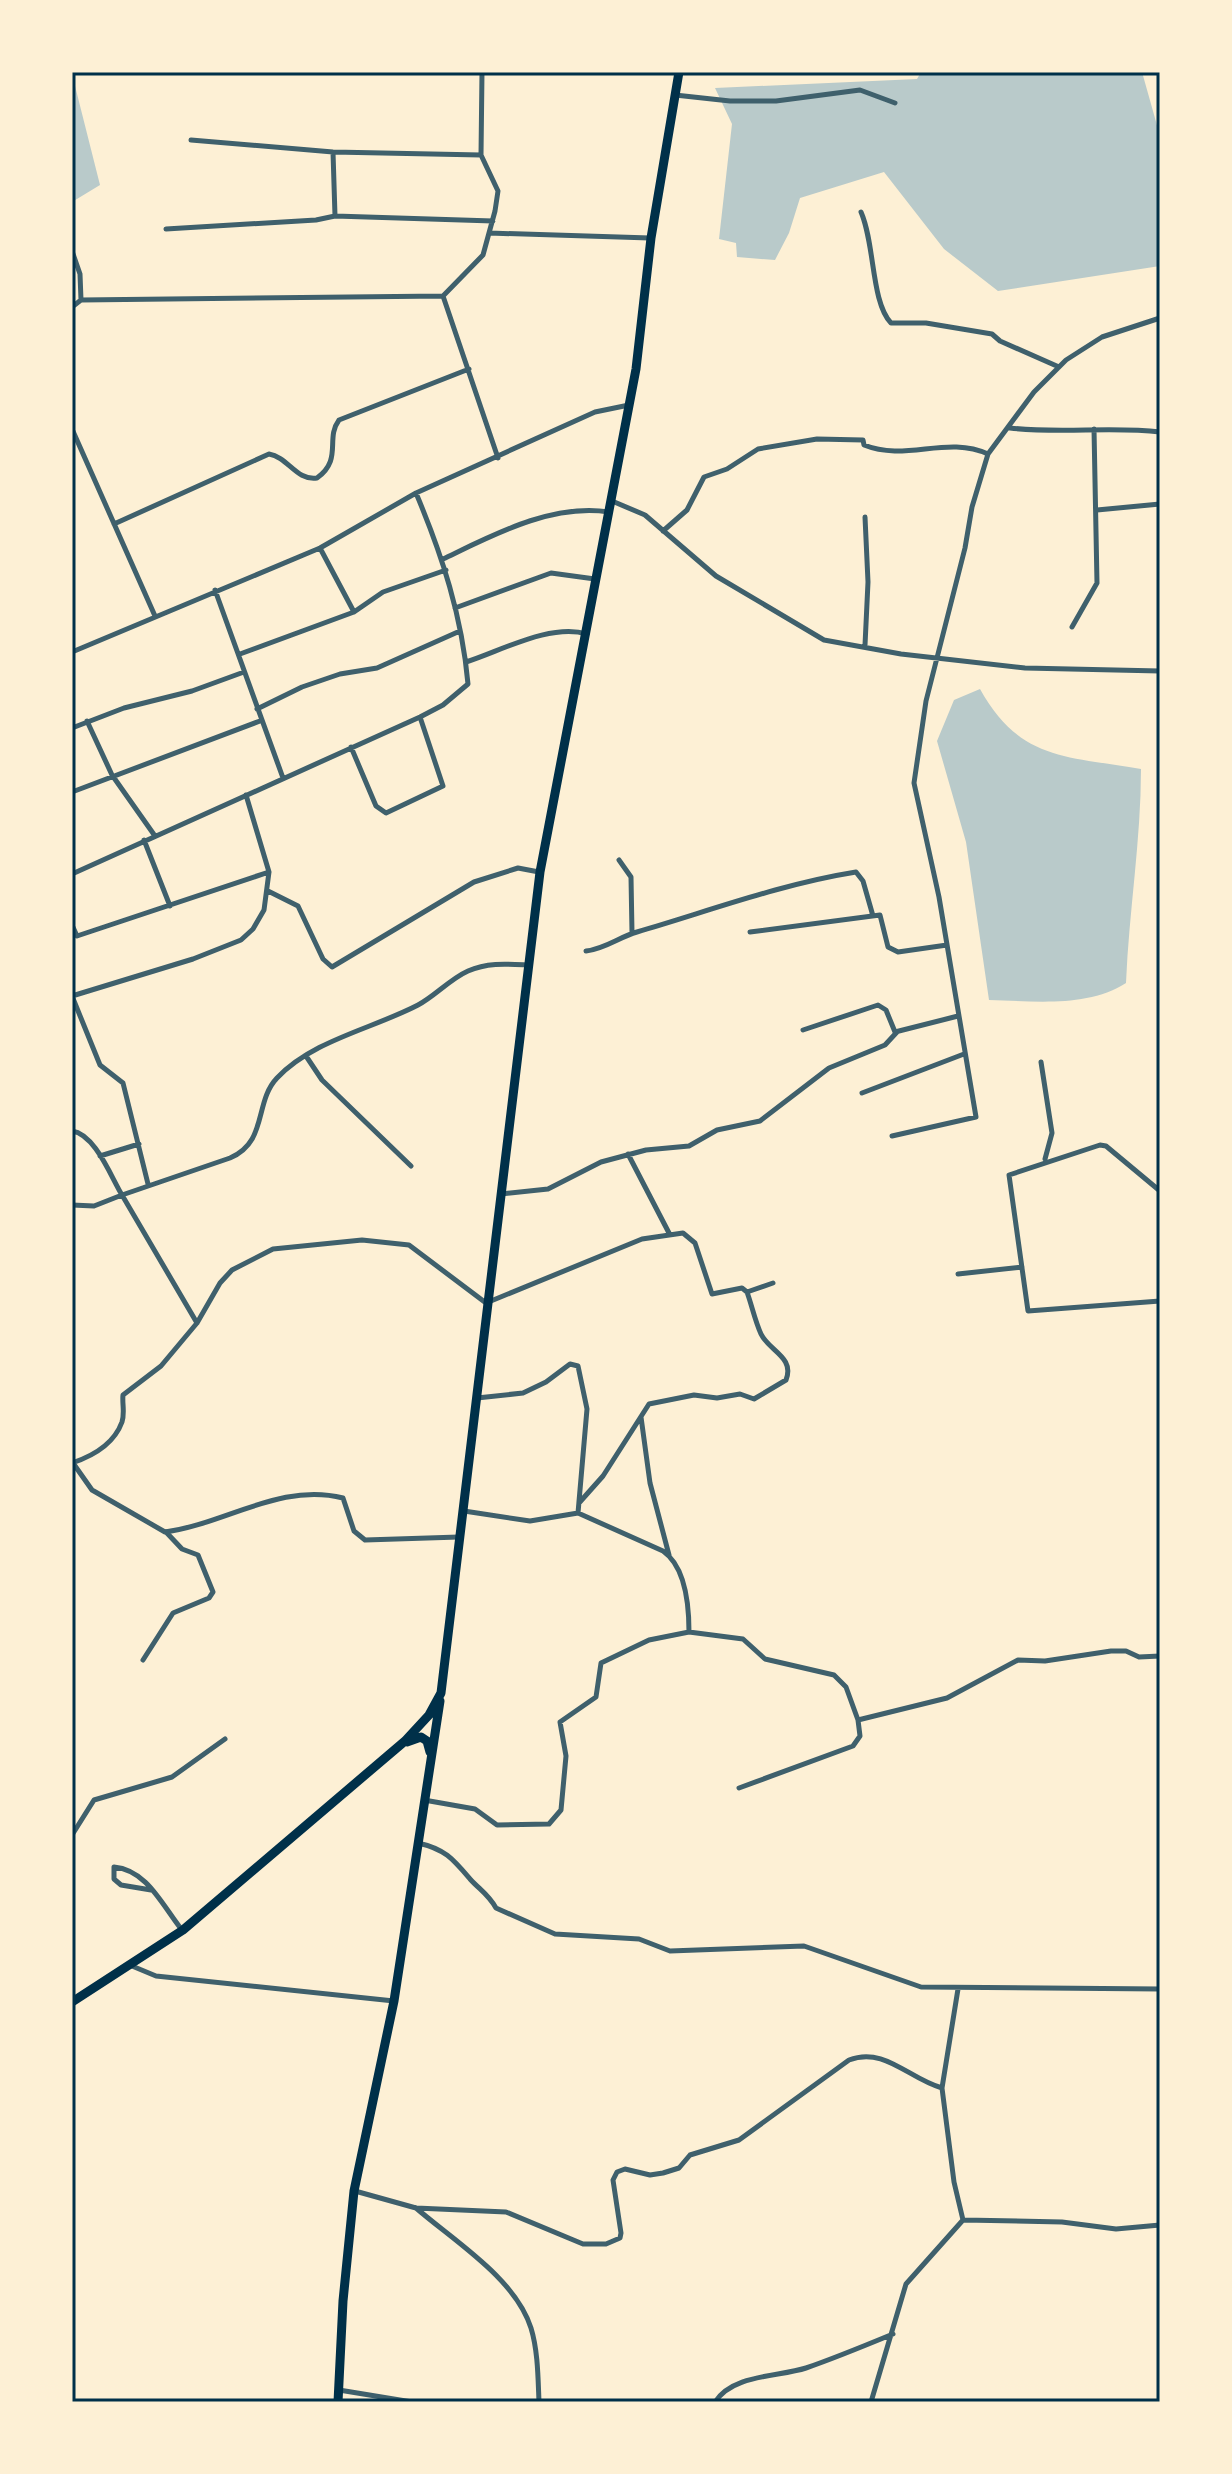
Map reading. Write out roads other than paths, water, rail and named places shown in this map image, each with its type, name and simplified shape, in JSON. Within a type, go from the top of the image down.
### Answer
[{"type":"highway","points":[[338,2402],[354,2191],[394,2001],[441,1693],[540,872],[630,404],[651,238],[679,72]]},
{"type":"highway","points":[[72,2002],[132,1966],[183,1930],[398,1748],[418,1729],[441,1693]]},
{"type":"highway","points":[[398,1748],[421,1737],[429,1745],[430,1759]]},
{"type":"street","points":[[72,307],[81,300],[443,296],[477,265],[493,221],[498,191],[481,155],[482,72]]},
{"type":"street","points":[[674,95],[717,101],[776,101],[860,90],[895,103]]},
{"type":"street","points":[[191,140],[333,152],[481,155]]},
{"type":"street","points":[[333,152],[335,216]]},
{"type":"street","points":[[861,212],[873,252],[882,310],[891,323],[926,323],[992,334],[1000,341],[1059,367]]},
{"type":"street","points":[[166,229],[316,220],[335,216],[493,221]]},
{"type":"street","points":[[489,233],[651,238]]},
{"type":"street","points":[[72,251],[80,274],[81,300]]},
{"type":"street","points":[[443,296],[498,458]]},
{"type":"street","points":[[892,1136],[976,1117],[947,945],[914,783],[926,701],[972,507],[988,454],[1034,392],[1059,367],[1102,337],[1160,318]]},
{"type":"street","points":[[114,524],[269,454],[283,459],[302,476],[317,478],[333,457],[333,431],[339,420],[469,369]]},
{"type":"street","points":[[72,652],[320,548],[416,493],[595,412],[630,404]]},
{"type":"street","points":[[1010,428],[1160,432]]},
{"type":"street","points":[[72,429],[155,616]]},
{"type":"street","points":[[1072,627],[1097,583],[1094,429]]},
{"type":"street","points":[[663,531],[687,510],[696,487],[704,477],[727,469],[758,449],[817,439],[849,439],[863,440],[864,445],[884,453],[933,446],[988,454]]},
{"type":"street","points":[[72,874],[420,717],[459,694],[468,684],[460,631],[443,559],[416,493]]},
{"type":"street","points":[[612,501],[645,515],[716,576],[813,635],[901,654],[1073,672],[1160,671]]},
{"type":"street","points":[[1096,511],[1160,504]]},
{"type":"street","points":[[443,559],[515,525],[596,510],[610,513]]},
{"type":"street","points":[[865,517],[868,582],[865,645]]},
{"type":"street","points":[[320,548],[354,612]]},
{"type":"street","points":[[240,654],[354,612],[383,592],[446,570]]},
{"type":"street","points":[[455,608],[551,573],[597,579]]},
{"type":"street","points":[[215,590],[283,778]]},
{"type":"street","points":[[466,662],[554,633],[572,629],[587,634]]},
{"type":"street","points":[[257,709],[302,687],[340,674],[377,668],[460,631]]},
{"type":"street","points":[[72,728],[87,720],[244,672]]},
{"type":"street","points":[[351,747],[376,806],[386,813],[443,786],[420,717]]},
{"type":"street","points":[[87,720],[112,775],[155,836]]},
{"type":"street","points":[[72,792],[260,721]]},
{"type":"street","points":[[148,1184],[125,1088],[121,1080],[100,1065],[72,996],[193,959],[241,940],[261,917],[269,872],[246,795]]},
{"type":"street","points":[[144,840],[170,906]]},
{"type":"street","points":[[619,860],[631,877],[632,933]]},
{"type":"street","points":[[268,891],[298,906],[323,959],[332,967],[474,882],[518,868],[540,872]]},
{"type":"street","points":[[72,925],[77,936],[269,872]]},
{"type":"street","points":[[586,951],[611,945],[632,933],[778,890],[856,872],[863,881],[873,916]]},
{"type":"street","points":[[750,932],[880,915],[888,947],[896,952],[947,945]]},
{"type":"street","points":[[72,1205],[94,1206],[241,1152],[260,1127],[267,1090],[306,1056],[419,1004],[466,971],[498,963],[529,965]]},
{"type":"street","points":[[803,1030],[878,1005],[884,1007],[891,1029],[897,1032]]},
{"type":"street","points":[[499,1194],[548,1189],[585,1168],[628,1154],[689,1146],[717,1130],[760,1121],[829,1068],[885,1045],[897,1032],[958,1016]]},
{"type":"street","points":[[862,1093],[964,1054]]},
{"type":"street","points":[[306,1056],[322,1080],[411,1166]]},
{"type":"street","points":[[1041,1062],[1052,1133],[1045,1160]]},
{"type":"street","points":[[72,1131],[82,1135],[100,1156],[197,1323]]},
{"type":"street","points":[[100,1156],[139,1144]]},
{"type":"street","points":[[1160,1191],[1103,1145],[1045,1160],[1009,1175],[1029,1311],[1160,1301]]},
{"type":"street","points":[[628,1154],[669,1233]]},
{"type":"street","points":[[143,1660],[173,1613],[209,1598],[213,1592],[198,1555],[182,1549],[165,1532],[92,1490],[72,1463],[94,1454],[111,1440],[121,1423],[123,1395],[161,1366],[197,1323],[220,1283],[247,1260],[273,1249],[362,1240],[414,1247],[486,1303],[616,1249],[669,1233],[691,1236],[710,1293],[720,1295],[742,1288],[747,1292],[765,1342],[783,1357],[788,1374],[786,1380],[758,1399],[737,1394],[657,1402],[646,1406],[603,1476],[579,1503]]},
{"type":"street","points":[[958,1274],[1022,1267]]},
{"type":"street","points":[[747,1292],[773,1283]]},
{"type":"street","points":[[475,1398],[523,1393],[546,1382],[570,1364],[578,1366],[587,1409],[578,1513]]},
{"type":"street","points":[[641,1417],[650,1483],[669,1555],[685,1590],[689,1632]]},
{"type":"street","points":[[165,1532],[252,1504],[317,1495],[346,1500],[354,1531],[365,1540],[460,1537]]},
{"type":"street","points":[[463,1511],[530,1521],[578,1513],[615,1527],[669,1555]]},
{"type":"street","points":[[424,1800],[475,1809],[497,1825],[541,1827],[555,1821],[561,1810],[566,1756],[560,1722],[596,1697],[601,1663],[649,1640],[689,1632],[743,1639],[765,1659],[834,1675],[846,1687],[858,1720],[860,1736],[853,1746],[739,1788]]},
{"type":"street","points":[[858,1720],[947,1698],[1018,1660],[1045,1661],[1111,1651],[1126,1651],[1139,1657],[1160,1656]]},
{"type":"street","points":[[72,1835],[94,1800],[172,1777],[225,1739]]},
{"type":"street","points":[[416,1842],[441,1848],[452,1856],[471,1880],[489,1893],[496,1908],[555,1934],[627,1937],[678,1952],[804,1946],[912,1985],[958,1989],[1160,1989]]},
{"type":"street","points":[[151,1890],[121,1885],[114,1879],[114,1867],[129,1868],[141,1875],[183,1930]]},
{"type":"street","points":[[132,1966],[156,1976],[394,2001]]},
{"type":"street","points":[[958,1989],[942,2088],[954,2182],[963,2220]]},
{"type":"street","points":[[354,2191],[416,2208],[498,2211],[583,2244],[606,2244],[620,2238],[621,2233],[613,2180],[617,2172],[625,2169],[642,2174],[663,2173],[679,2168],[690,2155],[739,2140],[849,2060],[862,2055],[879,2057],[916,2079],[942,2088]]},
{"type":"street","points":[[416,2208],[492,2274],[525,2315],[535,2345],[539,2402]]},
{"type":"street","points":[[871,2402],[901,2301],[912,2275],[963,2220],[1062,2222],[1116,2229],[1160,2225]]},
{"type":"street","points":[[715,2402],[724,2392],[743,2382],[808,2367],[893,2334]]},
{"type":"street","points":[[339,2390],[412,2402]]},
{"type":"street","points":[[470,2402],[485,2402]]}]
